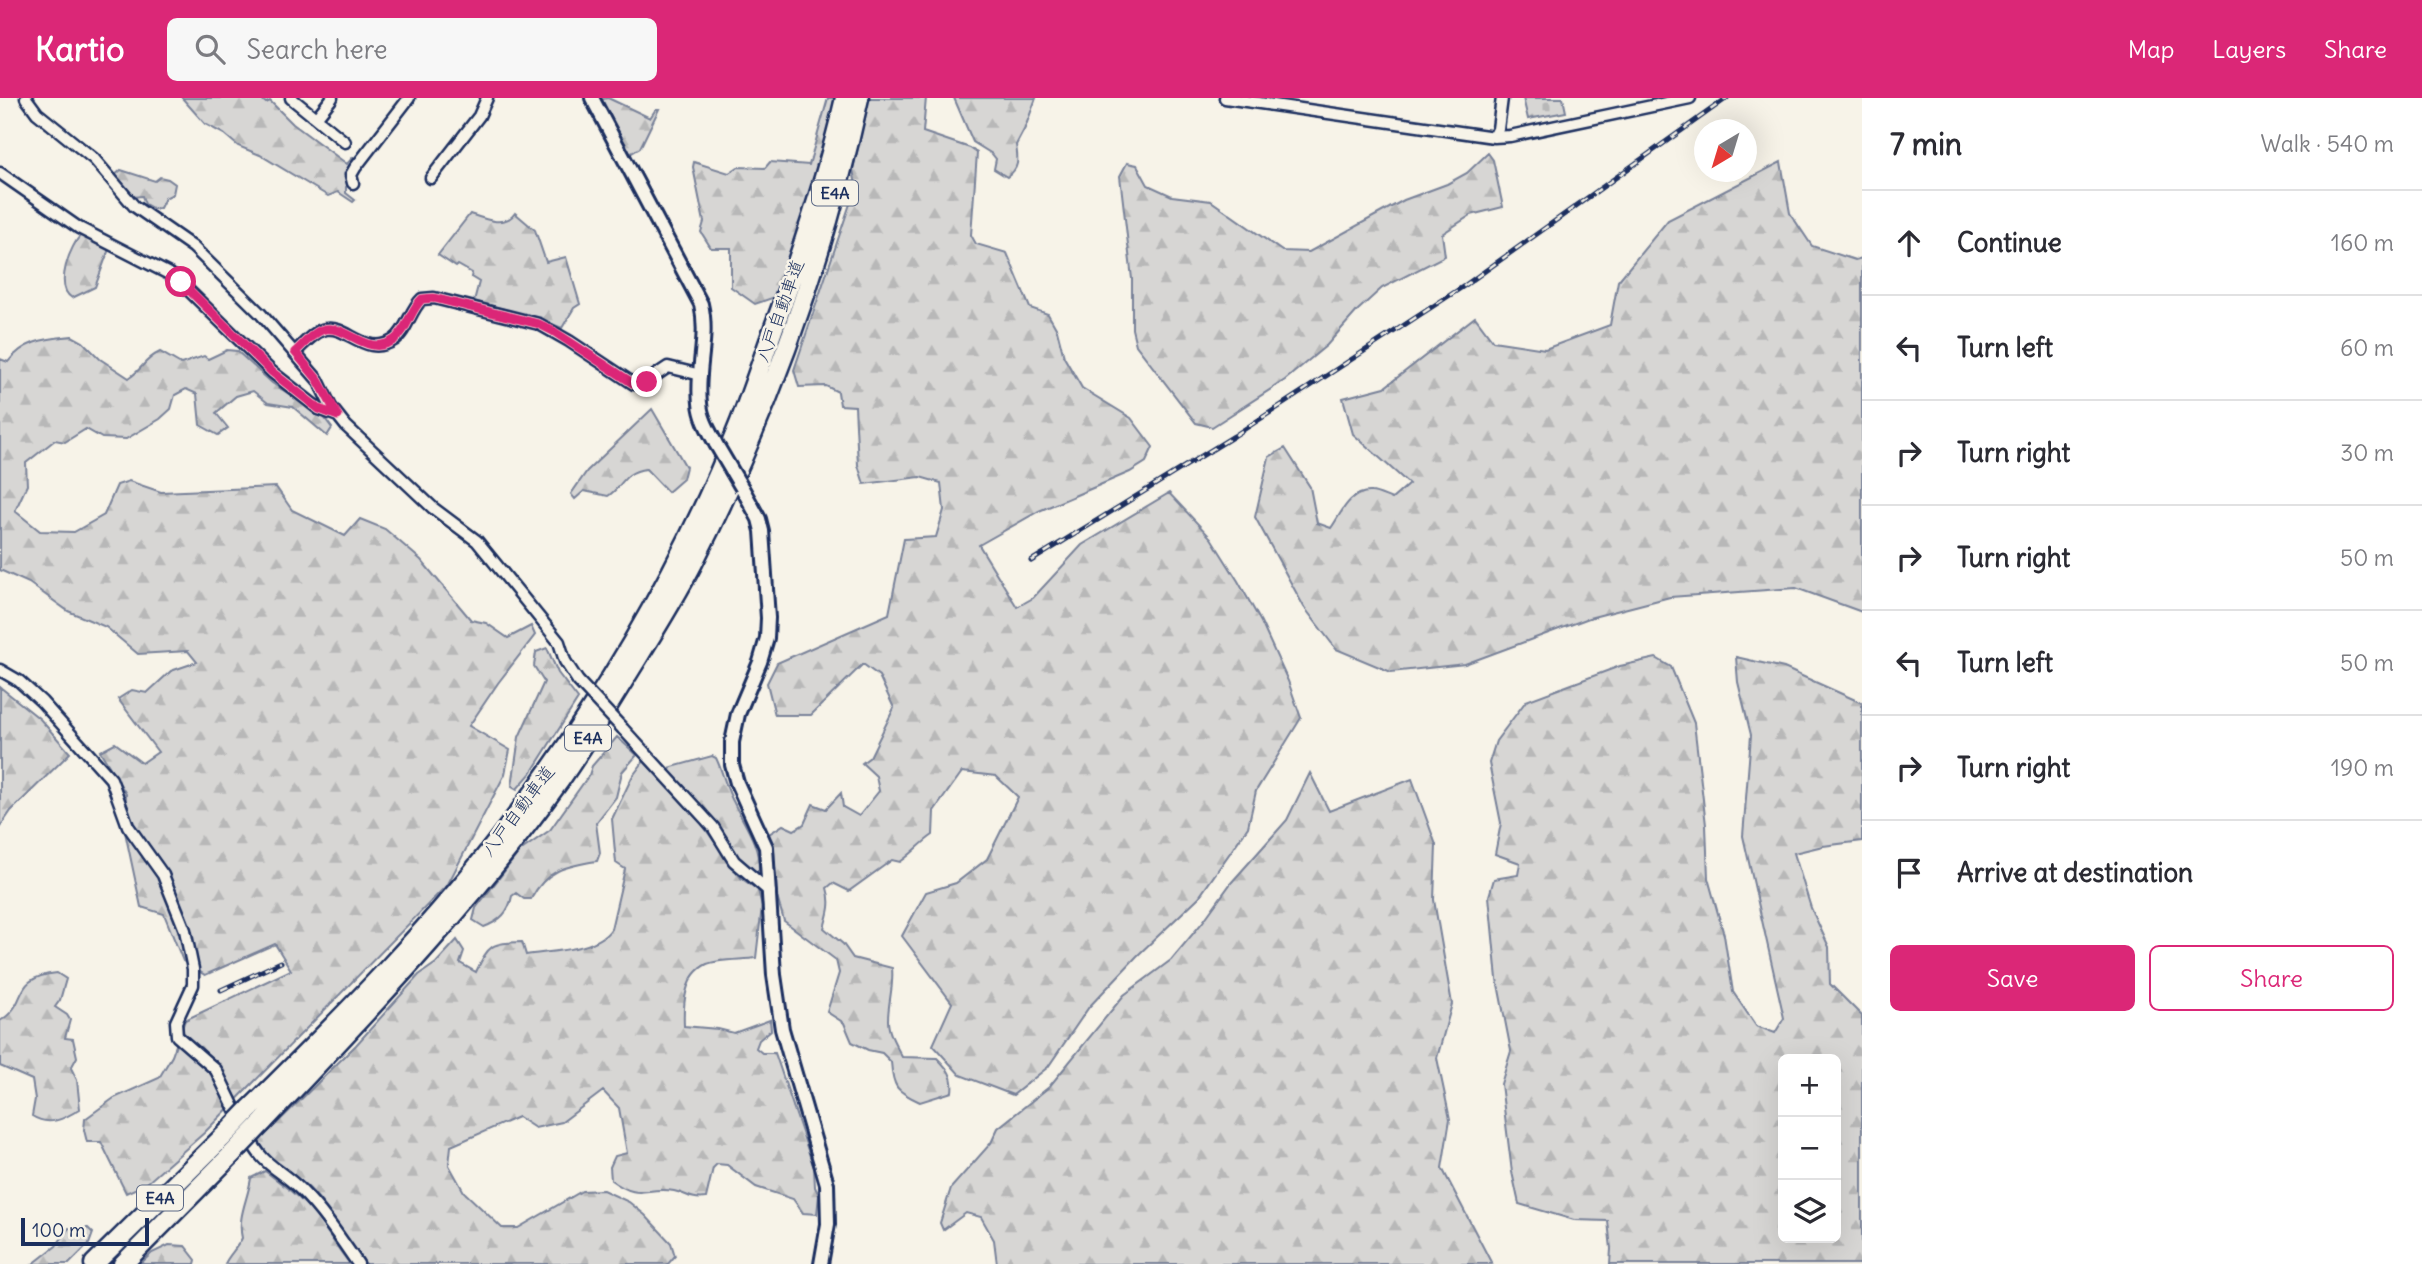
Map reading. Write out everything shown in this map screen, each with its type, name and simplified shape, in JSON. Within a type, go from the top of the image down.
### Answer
[{"type":"highway","name":"八戸自動車道","points":[[123,1264],[425,929],[511,823],[549,770],[632,641],[677,559],[740,423],[818,200],[845,98]]},
{"type":"highway","name":"八戸自動車道","points":[[257,1115],[367,1013],[475,890],[561,779],[644,648],[692,565],[754,428],[782,358],[821,246],[859,98]]},
{"type":"highway","name":"八戸自動車道","points":[[94,1264],[233,1140]]},
{"type":"street","points":[[26,98],[37,113],[94,159],[134,206],[202,255],[295,352],[318,380],[338,416],[433,508],[477,541],[559,642],[565,661],[578,681],[713,827],[734,861],[770,892]]},
{"type":"street","points":[[291,98],[345,142]]},
{"type":"street","points":[[316,118],[332,98]]},
{"type":"street","points":[[353,183],[351,175],[355,167],[409,98]]},
{"type":"street","points":[[431,178],[479,116],[487,98]]},
{"type":"street","points":[[592,98],[701,304],[705,321],[700,405],[704,420],[759,519],[762,531],[767,638],[738,714],[731,753],[737,783],[766,847],[775,975],[782,1029],[827,1184],[828,1224],[821,1264]]},
{"type":"street","points":[[1224,98],[1494,137],[1510,136],[1690,98]]},
{"type":"street","points":[[1494,137],[1498,129],[1502,98]]},
{"type":"street","points":[[0,173],[79,228],[175,276],[272,372],[319,409],[338,416]]},
{"type":"street","points":[[295,352],[313,335],[324,329],[341,331],[363,343],[386,343],[395,339],[414,307],[422,299],[434,298],[539,324],[634,384],[647,382],[668,366],[701,375]]},
{"type":"street","points":[[0,670],[19,681],[42,702],[111,779],[128,825],[163,875],[185,930],[193,969],[193,985],[176,1022],[177,1036],[216,1070],[261,1158],[298,1187],[312,1202],[358,1264]]},
{"type":"green space","points":[[182,98],[260,98],[266,103],[270,101],[293,124],[347,164],[353,157],[356,159],[346,187],[346,193],[355,200],[353,202],[338,192],[328,196],[260,155],[238,146],[224,134],[205,124]]},
{"type":"green space","points":[[608,98],[650,118],[656,109],[659,109],[640,148],[628,155],[605,110],[602,99]]},
{"type":"green space","points":[[828,98],[837,98],[824,150],[778,296],[755,304],[731,287],[731,248],[711,248],[701,232],[704,222],[694,162],[729,173],[738,167],[765,168],[770,162],[809,165]]},
{"type":"green space","points":[[869,98],[926,98],[923,132],[970,148],[977,153],[971,235],[976,244],[1007,253],[1030,308],[1048,314],[1057,330],[1064,357],[1082,388],[1131,418],[1153,447],[1146,462],[1130,472],[1039,511],[979,545],[1017,607],[1033,598],[1082,545],[1169,493],[1211,538],[1238,581],[1261,622],[1288,681],[1301,718],[1256,791],[1248,827],[1199,897],[1137,956],[1089,1007],[1048,1067],[1013,1095],[960,1075],[933,1045],[952,1003],[902,936],[926,892],[956,883],[987,859],[1018,797],[996,776],[962,772],[934,811],[933,835],[900,862],[892,860],[849,891],[833,883],[827,888],[829,904],[824,928],[843,944],[853,958],[892,968],[888,1025],[902,1057],[937,1058],[949,1073],[952,1092],[920,1102],[912,1098],[897,1088],[891,1062],[882,1053],[852,1042],[844,1023],[827,1012],[839,973],[836,960],[784,921],[777,897],[774,852],[769,834],[783,825],[794,830],[804,824],[813,804],[826,809],[841,793],[843,807],[859,816],[879,791],[876,776],[862,763],[870,757],[894,708],[879,676],[863,664],[811,715],[775,715],[767,683],[777,663],[889,614],[904,539],[936,537],[944,510],[941,483],[920,477],[864,484],[858,465],[855,406],[840,405],[838,392],[826,386],[799,387],[794,370],[856,186],[853,169]]},
{"type":"green space","points":[[954,98],[1036,98],[1016,145],[1016,167],[1007,177],[994,169],[996,159],[992,154],[973,142]]},
{"type":"green space","points":[[1523,98],[1563,98],[1566,112],[1528,119]]},
{"type":"green space","points":[[1488,153],[1493,160],[1503,207],[1471,215],[1442,234],[1445,256],[1382,288],[1327,345],[1285,380],[1212,427],[1196,423],[1136,345],[1132,329],[1132,279],[1120,176],[1127,163],[1137,165],[1148,185],[1172,196],[1211,201],[1282,251],[1309,252],[1404,200],[1447,184],[1467,173]]},
{"type":"green space","points":[[1781,162],[1790,213],[1812,246],[1855,260],[1862,258],[1862,612],[1796,588],[1670,597],[1589,618],[1465,664],[1391,672],[1336,649],[1304,607],[1255,517],[1269,457],[1285,448],[1310,487],[1317,523],[1331,528],[1346,504],[1357,495],[1373,492],[1392,499],[1409,484],[1353,434],[1343,398],[1385,387],[1475,317],[1493,341],[1545,349],[1610,325],[1618,281],[1668,220],[1742,182],[1757,182],[1757,174]]},
{"type":"green space","points":[[121,170],[155,181],[160,177],[168,179],[175,184],[173,194],[165,198],[160,208],[154,209],[145,204],[142,196],[133,197],[113,177]]},
{"type":"green space","points":[[515,213],[535,230],[546,262],[566,257],[580,304],[574,308],[562,328],[537,318],[474,301],[479,282],[471,277],[472,273],[458,265],[456,267],[438,255],[470,214],[500,221],[511,218]]},
{"type":"green space","points":[[82,234],[109,249],[95,287],[72,298],[64,285],[64,276],[69,256]]},
{"type":"green space","points":[[72,336],[129,378],[160,352],[181,364],[204,356],[208,359],[227,350],[237,351],[272,383],[323,416],[332,428],[327,436],[293,407],[268,403],[253,391],[236,396],[216,413],[228,428],[218,435],[200,425],[197,394],[186,389],[175,395],[171,409],[160,419],[126,439],[102,438],[86,429],[65,442],[55,440],[26,463],[27,485],[15,511],[40,531],[74,532],[104,515],[117,485],[129,481],[161,492],[276,487],[292,510],[345,536],[360,519],[385,529],[421,560],[471,620],[486,623],[508,638],[531,626],[535,635],[469,726],[510,750],[505,774],[448,884],[204,1133],[146,1184],[126,1193],[101,1142],[87,1142],[85,1119],[114,1098],[159,1078],[172,1056],[185,1020],[291,970],[275,944],[205,975],[183,961],[164,914],[141,907],[125,832],[126,794],[100,751],[115,743],[142,763],[158,752],[118,699],[132,690],[147,693],[171,671],[197,662],[188,651],[138,654],[106,627],[68,611],[29,583],[0,570],[0,359],[8,362],[29,345]]},
{"type":"green space","points":[[652,409],[686,467],[683,479],[668,492],[646,469],[632,473],[608,496],[584,491],[575,499],[571,494],[587,471]]},
{"type":"green space","points":[[547,648],[558,673],[578,699],[531,773],[517,789],[512,786],[519,737],[544,682],[534,666],[536,652]]},
{"type":"green space","points":[[1736,657],[1784,668],[1862,703],[1862,841],[1794,853],[1811,908],[1829,947],[1830,984],[1862,1016],[1862,1264],[1610,1264],[1608,1221],[1574,1220],[1519,1204],[1512,1172],[1501,1084],[1511,1051],[1497,979],[1489,896],[1494,879],[1518,875],[1520,863],[1495,854],[1501,823],[1489,763],[1496,741],[1526,701],[1620,666],[1656,658],[1671,667],[1694,723],[1706,825],[1708,878],[1724,935],[1733,992],[1756,1026],[1775,1033],[1784,1018],[1743,836],[1751,735],[1738,682]]},
{"type":"green space","points":[[0,687],[40,719],[70,753],[11,811],[0,827]]},
{"type":"green space","points":[[617,737],[637,755],[622,772],[616,797],[596,823],[600,853],[597,861],[558,871],[543,882],[531,899],[524,899],[516,893],[503,915],[490,925],[484,927],[473,920],[476,908],[520,851],[550,830],[589,775],[592,766]]},
{"type":"green space","points":[[712,756],[716,758],[731,798],[754,843],[759,869],[756,873],[738,860],[669,771],[672,767]]},
{"type":"green space","points":[[644,761],[701,823],[741,878],[758,890],[762,906],[756,958],[718,961],[699,969],[686,991],[684,1026],[734,1033],[770,1020],[771,1030],[759,1040],[756,1048],[762,1053],[775,1053],[814,1168],[815,1187],[819,1195],[817,1214],[803,1213],[793,1199],[756,1187],[727,1165],[717,1164],[713,1168],[706,1198],[664,1190],[636,1192],[621,1187],[611,1180],[610,1167],[615,1156],[627,1153],[619,1108],[603,1091],[562,1122],[535,1128],[518,1117],[451,1146],[449,1165],[464,1192],[502,1228],[518,1228],[582,1191],[603,1190],[629,1202],[671,1243],[675,1256],[668,1264],[366,1264],[318,1198],[303,1182],[269,1156],[259,1141],[356,1045],[419,975],[436,963],[457,940],[464,951],[460,963],[476,972],[488,950],[504,943],[522,942],[526,955],[572,949],[595,942],[604,936],[611,929],[625,869],[616,863],[612,819],[632,777]]},
{"type":"green space","points":[[1310,773],[1329,811],[1412,779],[1436,845],[1434,900],[1452,1004],[1437,1058],[1450,1119],[1442,1168],[1492,1264],[997,1264],[994,1240],[981,1217],[966,1213],[943,1230],[940,1223],[951,1188],[991,1143],[998,1128],[1049,1087],[1124,995],[1171,960],[1231,883],[1287,820]]},
{"type":"green space","points":[[57,973],[66,979],[55,1007],[70,1020],[65,1038],[73,1039],[77,1057],[71,1068],[77,1080],[80,1109],[62,1119],[44,1121],[32,1116],[35,1099],[32,1080],[0,1066],[0,1021],[15,1006],[26,985],[42,976]]},
{"type":"green space","points":[[265,1171],[309,1208],[350,1264],[225,1264],[242,1238],[242,1215],[251,1178]]},
{"type":"green space","points":[[69,1228],[88,1228],[93,1233],[89,1244],[69,1264],[33,1264],[56,1246]]},
{"type":"green space","points":[[169,1245],[185,1246],[196,1260],[195,1264],[140,1264],[152,1253]]},
{"type":"railway","points":[[1031,561],[1234,436],[1464,286],[1727,98]]},
{"type":"railway","points":[[221,990],[281,962]]},
{"type":"route","points":[[181,282],[272,372],[327,414],[338,416],[318,380],[295,352],[313,335],[324,329],[341,331],[363,343],[386,343],[395,339],[414,307],[422,299],[434,298],[539,324],[634,384],[647,382]]}]
